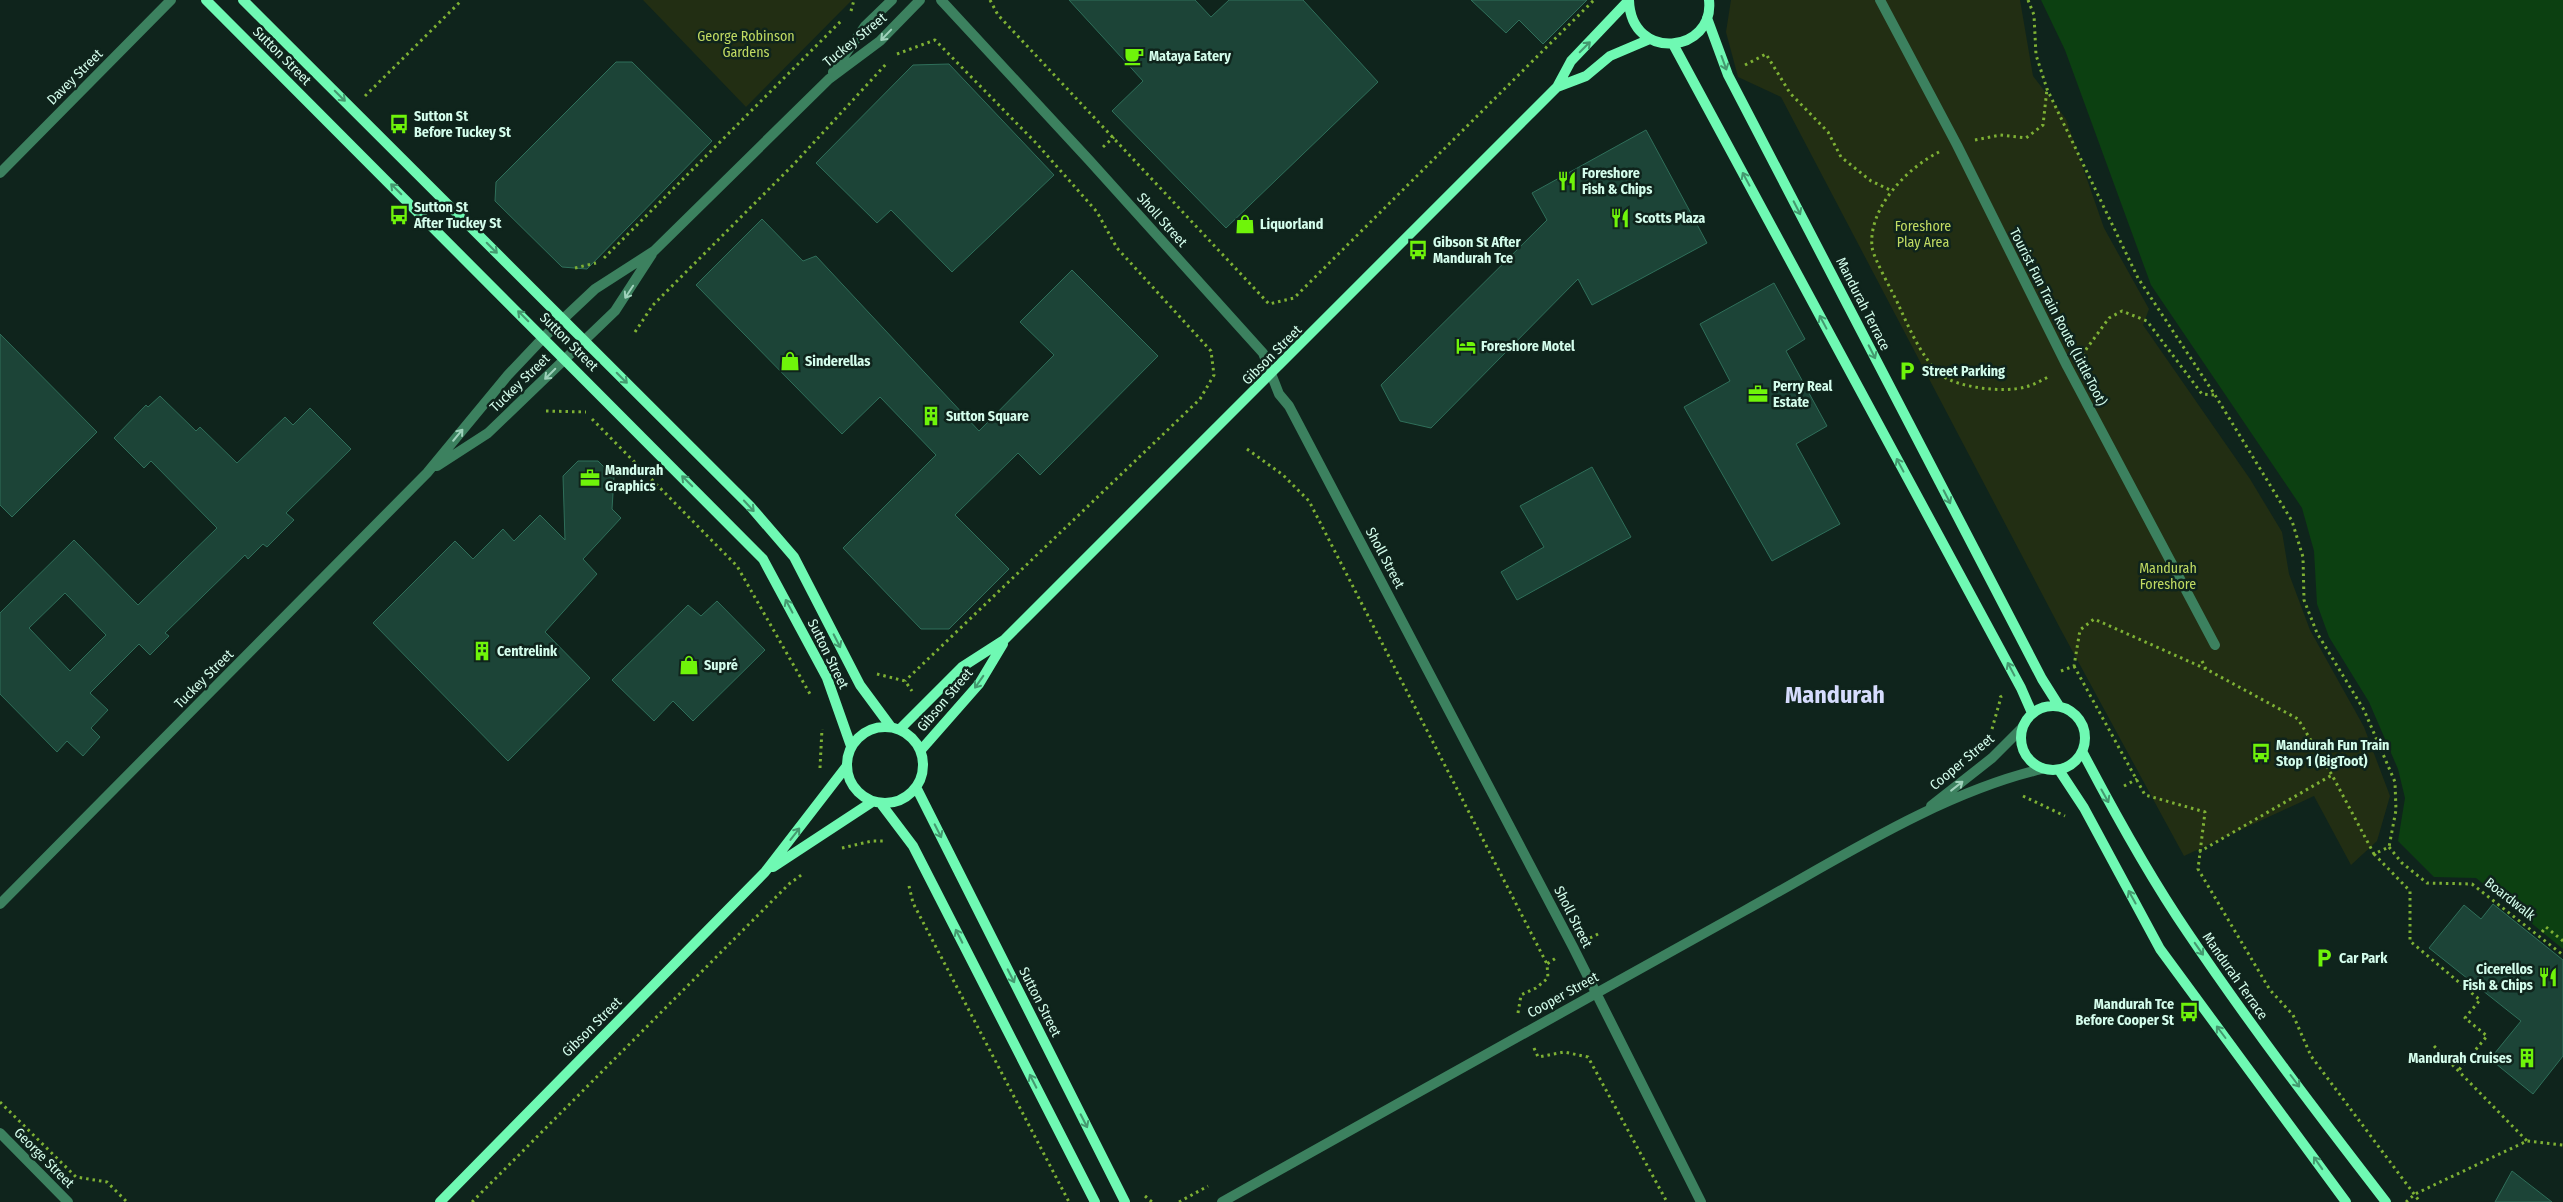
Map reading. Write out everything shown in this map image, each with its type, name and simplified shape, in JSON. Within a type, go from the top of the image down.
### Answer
[{"type":"street","name":"Davey Street","points":[[0,174],[170,0]]},
{"type":"street","name":"Sutton Street","points":[[206,0],[566,358],[763,559],[827,678],[851,746]]},
{"type":"street","name":"Sutton Street","points":[[243,0],[750,506],[794,557],[860,684],[895,728]]},
{"type":"street","name":"Tuckey Street","points":[[828,79],[865,26],[892,0]]},
{"type":"street","name":"Tuckey Street","points":[[0,904],[427,473],[508,375],[544,337],[595,290],[654,250],[828,79],[880,41],[920,0]]},
{"type":"street","name":"Sholl Street","points":[[940,0],[1263,354],[1279,394],[1289,406],[1573,947],[1701,1202]]},
{"type":"street","name":"Gibson Street","points":[[895,728],[962,668],[1004,640],[1272,375],[1557,87],[1571,61],[1629,0]]},
{"type":"street","points":[[1629,0],[1633,22],[1650,39],[1673,44],[1694,36],[1707,18],[1709,0]]},
{"type":"street","name":"Tourist Fun Train Route (LittleToot)","points":[[1880,0],[1957,145],[2067,366],[2216,645]]},
{"type":"street","name":"Mandurah Terrace","points":[[1707,18],[1728,75],[2058,706]]},
{"type":"street","name":"Gibson Street","points":[[1557,87],[1586,76],[1610,56],[1650,39]]},
{"type":"street","points":[[1673,44],[2016,680],[2032,713]]},
{"type":"street","name":"Tuckey Street","points":[[427,473],[488,433],[616,311],[654,250]]},
{"type":"street","name":"Gibson Street","points":[[921,750],[979,684],[1004,640]]},
{"type":"street","points":[[2049,706],[2058,706],[2072,712],[2083,723],[2086,733],[2083,753],[2068,767],[2059,770],[2042,769],[2026,756],[2021,737],[2022,728],[2032,713],[2049,706]]},
{"type":"street","points":[[877,803],[905,797],[916,787],[923,764],[921,750],[912,738],[895,728],[868,730],[858,737],[851,746],[846,767],[853,788],[877,803],[913,846],[1096,1202]]},
{"type":"street","name":"Cooper Street","points":[[1918,816],[1992,758],[2022,728]]},
{"type":"street","name":"Mandurah Terrace","points":[[2083,753],[2106,796],[2187,932],[2242,1011],[2386,1202]]},
{"type":"street","name":"Gibson Street","points":[[440,1202],[764,872],[846,767]]},
{"type":"street","name":"Cooper Street","points":[[1222,1202],[1596,992],[1918,816],[2004,778],[2042,769]]},
{"type":"street","points":[[2059,770],[2084,808],[2160,950],[2346,1202]]},
{"type":"street","name":"Sutton Street","points":[[916,787],[1125,1202]]},
{"type":"street","name":"Gibson Street","points":[[764,872],[877,803]]},
{"type":"street","name":"George Street","points":[[0,1134],[68,1202]]},
{"type":"path","points":[[353,108],[462,0]]},
{"type":"path","points":[[575,268],[600,262],[850,12],[854,0]]},
{"type":"path","points":[[990,0],[998,15],[1269,304],[1294,298],[1594,0]]},
{"type":"path","points":[[2028,0],[2034,15],[2036,55],[2047,89],[2138,278],[2215,395]]},
{"type":"path","points":[[873,673],[905,681],[1200,399],[1214,375],[1211,351],[1117,248],[1097,212],[1037,144],[935,40],[894,55]]},
{"type":"path","points":[[1766,54],[1790,93],[1828,132],[1841,157],[1872,182],[1890,190]]},
{"type":"path","points":[[635,332],[653,305],[794,164],[888,62]]},
{"type":"path","points":[[2047,89],[2043,125],[2026,138],[2000,135],[1957,145],[1917,164],[1890,190],[1876,223],[1872,247],[1905,318],[1928,359],[1941,374],[1976,387],[1997,389],[2025,387],[2067,366],[2084,353],[2108,318],[2122,311],[2147,321],[2202,394],[2215,395]]},
{"type":"path","name":"Boardwalk","points":[[2215,395],[2292,521],[2303,557],[2304,600],[2317,634],[2364,710],[2395,782],[2396,810],[2389,847],[2402,863],[2427,883],[2472,884],[2563,954]]},
{"type":"path","points":[[546,411],[584,411],[737,566],[813,700]]},
{"type":"path","points":[[1247,450],[1283,476],[1309,501],[1547,964],[1548,978],[1536,988],[1522,994],[1518,1016],[1538,1057],[1564,1052],[1588,1057],[1667,1202]]},
{"type":"path","points":[[2080,630],[2094,619],[2206,669]]},
{"type":"path","points":[[2074,666],[2145,795],[2205,812],[2198,852],[2198,869],[2270,990],[2293,1015],[2311,1056],[2416,1194],[2420,1202]]},
{"type":"path","points":[[1991,731],[2001,697]]},
{"type":"path","points":[[820,778],[822,726]]},
{"type":"path","points":[[2198,852],[2332,775]]},
{"type":"path","points":[[2121,788],[2137,779]]},
{"type":"path","points":[[2020,794],[2068,817]]},
{"type":"path","points":[[839,848],[872,841],[885,841],[891,845]]},
{"type":"path","points":[[2374,854],[2410,891],[2410,941],[2480,1000],[2465,1018],[2487,1036],[2458,1071]]},
{"type":"path","points":[[472,1202],[789,884],[810,869]]},
{"type":"path","points":[[908,879],[913,903],[1069,1202]]},
{"type":"path","points":[[2542,932],[2546,927],[2563,941]]},
{"type":"path","points":[[1547,964],[1573,947],[1600,933]]},
{"type":"path","points":[[2434,1046],[2527,1141]]},
{"type":"path","points":[[0,1102],[76,1177],[107,1182],[127,1202]]},
{"type":"path","points":[[2406,1202],[2416,1194],[2527,1141],[2563,1145]]},
{"type":"path","points":[[1180,1202],[1214,1183]]},
{"type":"path","points":[[1144,1196],[1152,1202]]},
{"type":"green space","name":"George Robinson Gardens","points":[[643,0],[852,0],[746,107]]},
{"type":"green space","name":"Mandurah Foreshore","points":[[1731,0],[2020,0],[2033,76],[2066,119],[2104,228],[2149,309],[2143,325],[2250,479],[2282,532],[2289,574],[2310,630],[2364,727],[2390,796],[2377,841],[2351,865],[2314,796],[2184,856],[2061,630],[1781,97],[1738,77],[1726,32]]},
{"type":"shaded area","points":[[2041,0],[2563,0],[2563,949],[2476,878],[2434,877],[2398,841],[2405,798],[2398,769],[2369,702],[2329,637],[2317,604],[2314,551],[2302,508],[2151,285],[2065,50]]},
{"type":"building","points":[[1069,0],[1195,0],[1211,17],[1229,0],[1303,0],[1378,82],[1226,228],[1112,111],[1143,81]]},
{"type":"building","points":[[1471,0],[1587,0],[1543,44],[1519,20],[1506,33]]},
{"type":"building","points":[[616,62],[632,62],[712,141],[587,269],[562,267],[495,201],[496,182]]},
{"type":"building","points":[[949,64],[1054,175],[952,272],[891,210],[877,223],[816,163],[913,65]]},
{"type":"building","points":[[1646,130],[1707,243],[1592,305],[1578,279],[1431,428],[1400,421],[1381,385],[1547,220],[1532,193]]},
{"type":"building","name":"Sutton Square","points":[[762,219],[803,261],[816,256],[979,431],[1054,355],[1020,322],[1072,270],[1158,356],[1040,475],[1018,453],[955,515],[1009,569],[949,629],[921,629],[843,548],[936,455],[880,397],[842,434],[696,285]]},
{"type":"building","name":"Perry Real Estate","points":[[1774,283],[1805,339],[1786,351],[1827,426],[1796,444],[1840,524],[1772,561],[1684,407],[1730,381],[1700,324]]},
{"type":"building","points":[[0,334],[97,432],[12,517],[0,505]]},
{"type":"building","points":[[160,396],[196,431],[200,427],[237,463],[285,417],[293,425],[310,408],[351,449],[286,513],[294,520],[267,547],[263,544],[248,559],[245,555],[165,633],[169,636],[150,655],[139,644],[90,693],[108,710],[91,728],[100,737],[83,756],[67,741],[57,752],[0,694],[0,613],[74,540],[138,605],[217,528],[151,461],[144,468],[114,438],[146,405],[148,407]],"holes":[[[65,593],[106,635],[70,671],[29,628]]]},
{"type":"building","name":"Centrelink","points":[[578,461],[598,461],[614,477],[612,509],[621,518],[583,559],[597,574],[545,632],[590,678],[508,761],[373,623],[455,541],[473,559],[503,529],[514,541],[540,515],[565,540],[563,476]]},
{"type":"building","points":[[1592,467],[1631,537],[1517,600],[1501,572],[1544,547],[1520,506]]},
{"type":"building","name":"Supré","points":[[717,601],[765,650],[693,721],[673,701],[654,721],[612,680],[688,605],[701,616]]},
{"type":"building","points":[[2493,904],[2563,960],[2563,1056],[2533,1094],[2490,1059],[2521,1021],[2429,948],[2464,905],[2481,919]]},
{"type":"building","points":[[2512,1171],[2552,1202],[2495,1202]]},
{"type":"place","name":"Mataya Eatery","points":[[1134,56]]},
{"type":"place","name":"Sutton St Before Tuckey St","points":[[399,124]]},
{"type":"place","name":"Foreshore Fish & Chips","points":[[1567,181]]},
{"type":"place","name":"Sutton St After Tuckey St","points":[[399,215]]},
{"type":"place","name":"Scotts Plaza","points":[[1620,218]]},
{"type":"place","name":"Liquorland","points":[[1245,224]]},
{"type":"place","name":"Gibson St After Mandurah Tce","points":[[1418,250]]},
{"type":"place","name":"Foreshore Motel","points":[[1466,346]]},
{"type":"place","name":"Sinderellas","points":[[790,361]]},
{"type":"place","name":"Street Parking","points":[[1907,371]]},
{"type":"place","name":"Perry Real Estate","points":[[1758,394]]},
{"type":"place","name":"Sutton Square","points":[[931,416]]},
{"type":"place","name":"Mandurah Graphics","points":[[590,478]]},
{"type":"place","name":"Centrelink","points":[[482,651]]},
{"type":"place","name":"Supré","points":[[689,665]]},
{"type":"place","name":"Mandurah Fun Train Stop 1 (BigToot)","points":[[2261,753]]},
{"type":"place","name":"Car Park","points":[[2324,958]]},
{"type":"place","name":"Cicerellos Fish & Chips","points":[[2548,977]]},
{"type":"place","name":"Mandurah Tce Before Cooper St","points":[[2189,1012]]},
{"type":"place","name":"Mandurah Cruises","points":[[2527,1058]]},
{"type":"district","name":"Mandurah","points":[[1835,695]]},
{"type":"park label","name":"Foreshore Play Area","points":[[1923,234]]}]
